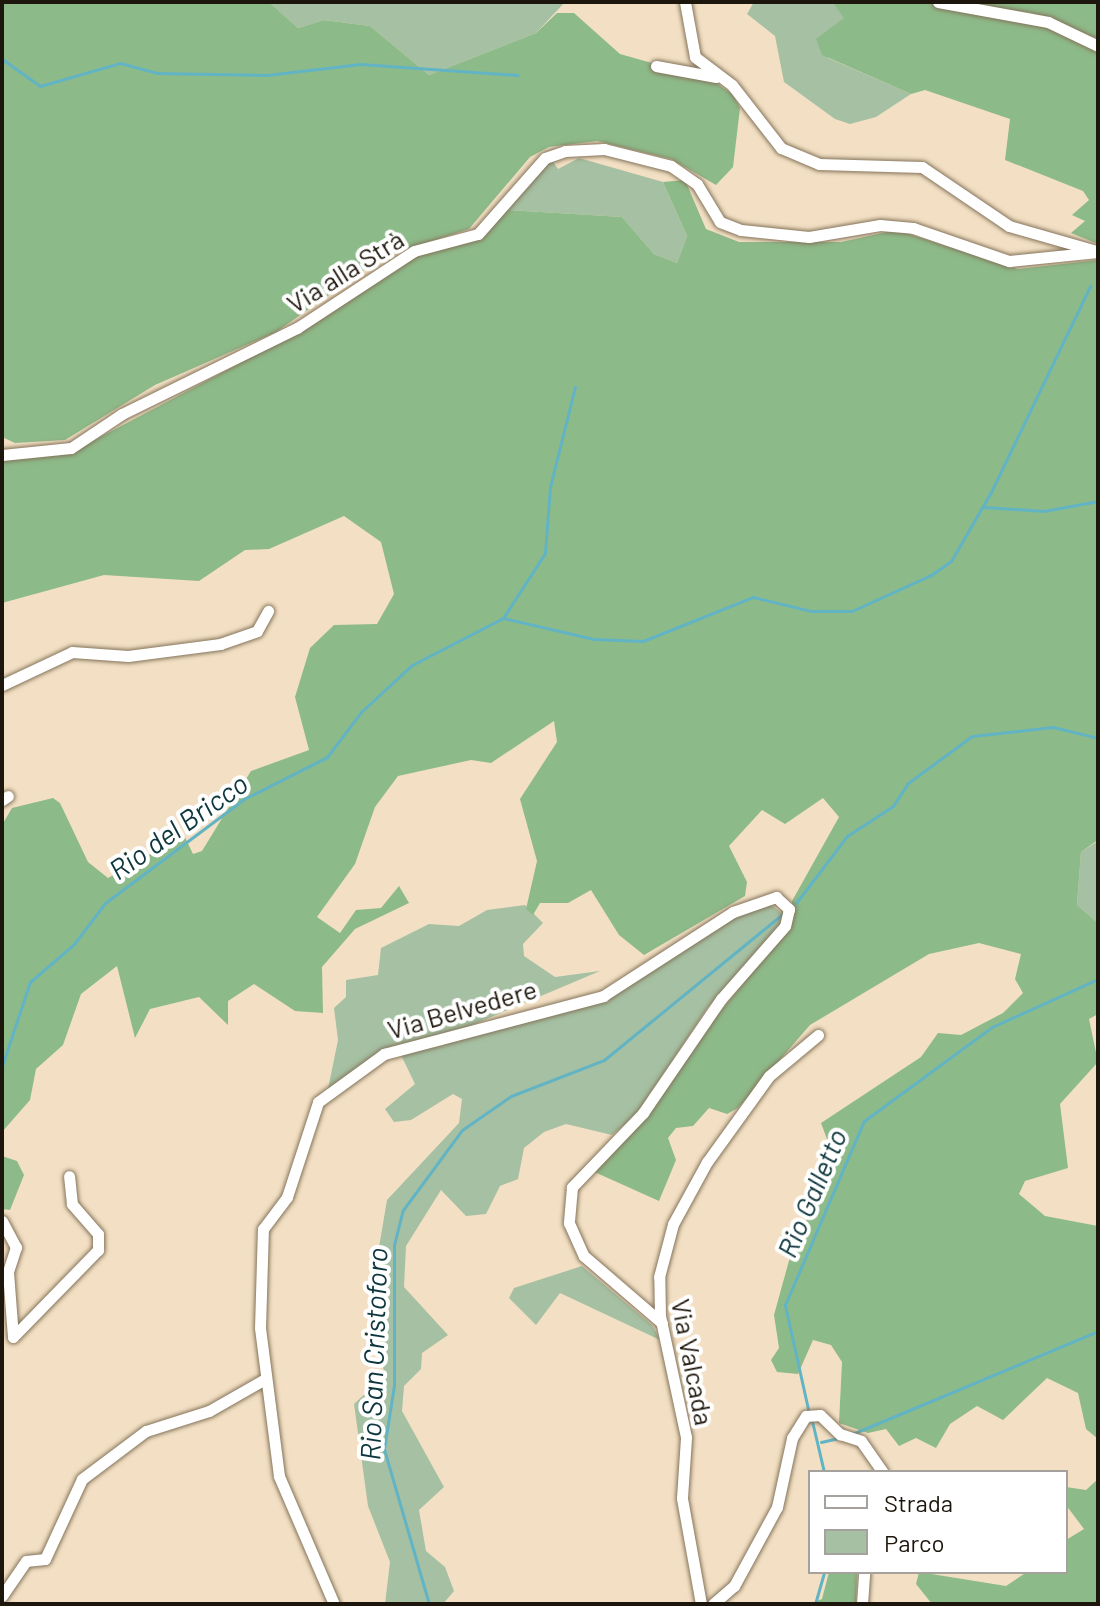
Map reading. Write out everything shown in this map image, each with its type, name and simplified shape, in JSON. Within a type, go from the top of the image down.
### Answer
[{"type":"street","points":[[685,2],[695,57],[720,78],[769,136],[800,157],[819,164],[922,167],[1009,226],[1097,252]]},
{"type":"street","points":[[938,2],[1048,22],[1098,46]]},
{"type":"street","points":[[656,66],[720,78]]},
{"type":"street","name":"Via alla Strà","points":[[2,455],[71,448],[122,414],[297,328],[414,251],[478,234],[545,158],[565,151],[604,149],[671,166],[697,184],[720,222],[741,230],[809,237],[880,225],[913,228],[1009,261],[1097,252]]},
{"type":"street","points":[[2,685],[72,652],[128,656],[220,644],[257,631],[268,611]]},
{"type":"street","name":"Via Belvedere","points":[[334,1604],[286,1501],[265,1379],[261,1236],[295,1179],[318,1102],[384,1054],[603,996],[733,912],[776,897],[789,909],[785,926],[721,999],[643,1113],[572,1187],[569,1223],[584,1256],[662,1323]]},
{"type":"street","name":"Via Valcada","points":[[701,1604],[682,1498],[686,1437],[662,1323],[663,1259],[691,1189],[762,1084],[818,1035]]},
{"type":"street","points":[[2,1221],[16,1247],[8,1272],[13,1337],[98,1250],[98,1234],[72,1204],[69,1176]]},
{"type":"street","points":[[2,1596],[26,1561],[45,1559],[82,1479],[146,1431],[209,1411],[265,1379]]},
{"type":"street","points":[[713,1604],[734,1586],[777,1507],[792,1438],[806,1416],[820,1415],[867,1445],[882,1470]]},
{"type":"street","points":[[862,1604],[864,1574]]},
{"type":"green space","points":[[2,2],[269,2],[298,28],[324,20],[370,26],[429,75],[536,33],[557,13],[574,13],[620,54],[712,80],[733,95],[740,108],[733,167],[716,185],[671,159],[597,141],[549,147],[530,157],[469,229],[385,256],[276,332],[155,385],[65,440],[15,443],[2,437]]},
{"type":"green space","points":[[269,2],[565,2],[536,33],[429,75],[370,26],[324,20],[298,28]]},
{"type":"green space","points":[[754,2],[832,2],[845,18],[828,58],[911,94],[876,117],[850,124],[835,119],[784,82],[775,36],[747,14]]},
{"type":"green space","points":[[832,2],[930,2],[1048,25],[1098,51],[1098,244],[1071,233],[1085,221],[1072,215],[1089,200],[1083,191],[1005,160],[1010,119],[925,90],[911,94],[822,55],[816,39],[844,18]]},
{"type":"green space","points":[[952,2],[1098,2],[1098,39],[1032,13]]},
{"type":"green space","points":[[579,158],[663,182],[687,236],[677,263],[654,254],[622,217],[507,210],[551,159],[558,169]]},
{"type":"green space","points":[[685,180],[706,229],[739,242],[841,242],[896,230],[1018,269],[1098,260],[1098,840],[1081,852],[1077,905],[1098,923],[1098,1014],[1089,1019],[1098,1062],[1060,1104],[1068,1168],[1025,1181],[1019,1194],[1045,1216],[1098,1226],[1098,1439],[1086,1429],[1078,1393],[1047,1378],[1003,1420],[977,1406],[950,1424],[936,1448],[916,1438],[899,1446],[886,1429],[868,1433],[839,1423],[842,1362],[831,1345],[813,1340],[798,1374],[777,1372],[771,1360],[779,1348],[774,1315],[790,1257],[834,1158],[821,1123],[921,1057],[938,1033],[961,1035],[1003,1013],[1023,993],[1015,979],[1021,954],[979,943],[929,954],[810,1025],[738,1108],[727,1114],[709,1108],[693,1126],[676,1128],[668,1138],[676,1160],[659,1201],[590,1170],[792,922],[792,901],[839,817],[823,798],[785,824],[762,810],[729,846],[747,882],[745,896],[644,955],[619,935],[591,890],[568,903],[540,903],[533,915],[526,909],[537,861],[520,799],[557,742],[554,721],[491,763],[471,760],[398,776],[375,807],[355,864],[317,917],[340,933],[356,910],[381,908],[399,886],[409,903],[355,929],[322,967],[323,1013],[295,1011],[254,984],[228,1001],[228,1025],[199,997],[150,1009],[135,1038],[117,966],[81,994],[63,1045],[36,1069],[30,1100],[2,1132],[2,825],[12,808],[53,798],[60,803],[88,862],[108,878],[159,849],[173,828],[181,829],[193,854],[202,851],[251,771],[309,750],[295,697],[310,648],[334,625],[377,624],[394,594],[381,542],[344,516],[269,549],[245,550],[199,581],[104,575],[2,603],[2,461],[72,452],[299,332],[416,255],[480,238],[507,210],[622,217],[654,254],[677,263],[687,236],[663,182]]},
{"type":"green space","points":[[1098,841],[1098,923],[1077,905],[1081,852]]},
{"type":"green space","points":[[769,903],[786,917],[708,1007],[636,1115],[612,1135],[566,1124],[544,1132],[524,1148],[518,1179],[500,1186],[486,1214],[466,1216],[441,1190],[406,1246],[404,1287],[448,1335],[422,1353],[421,1369],[404,1386],[402,1411],[444,1487],[419,1510],[426,1551],[445,1567],[454,1591],[443,1604],[385,1604],[390,1562],[368,1506],[354,1404],[384,1376],[375,1271],[387,1200],[459,1123],[462,1099],[453,1094],[411,1120],[394,1122],[385,1109],[415,1084],[400,1053],[442,1046],[491,1024],[586,1007],[743,910]]},
{"type":"green space","points":[[525,905],[543,923],[523,944],[524,956],[555,977],[600,971],[444,1037],[386,1048],[327,1094],[338,1040],[334,1008],[346,997],[346,980],[378,975],[381,948],[429,924],[459,926],[487,910]]},
{"type":"green space","points":[[2,1156],[17,1161],[24,1175],[10,1210],[2,1209]]},
{"type":"green space","points":[[582,1266],[652,1325],[660,1340],[560,1293],[536,1325],[509,1298],[514,1288]]},
{"type":"green space","points":[[1098,1479],[1098,1604],[932,1604],[916,1584],[918,1574],[1006,1586],[1024,1574],[1068,1574],[1068,1539],[1084,1529],[1068,1508],[1068,1487],[1086,1490]]},
{"type":"green space","points":[[828,1574],[857,1574],[856,1604],[809,1604],[822,1599]]},
{"type":"waterway","points":[[2,59],[40,86],[120,63],[157,73],[267,75],[360,64],[518,75]]},
{"type":"waterway","points":[[503,618],[594,639],[643,641],[753,597],[811,611],[852,611],[931,575],[951,561],[991,492],[1090,286]]},
{"type":"waterway","name":"Rio del Bricco","points":[[2,1066],[30,982],[74,944],[105,903],[244,799],[327,757],[361,712],[412,665],[503,618],[545,553],[550,487],[575,387]]},
{"type":"waterway","points":[[984,507],[1044,511],[1098,501]]},
{"type":"waterway","name":"Rio San Cristoforo","points":[[796,903],[847,836],[893,806],[908,783],[972,736],[1053,727],[1098,738]]},
{"type":"waterway","name":"Rio San Cristoforo","points":[[429,1604],[384,1449],[394,1385],[394,1245],[403,1210],[462,1130],[511,1096],[604,1060],[786,911]]},
{"type":"waterway","name":"Rio Galletto","points":[[808,1409],[785,1305],[864,1121],[992,1027],[1098,979]]},
{"type":"waterway","points":[[852,1434],[1098,1331]]},
{"type":"waterway","name":"Rio Galletto","points":[[812,1421],[824,1470]]},
{"type":"waterway","points":[[821,1442],[839,1438]]},
{"type":"waterway","name":"Rio Galletto","points":[[815,1604],[823,1574]]}]
